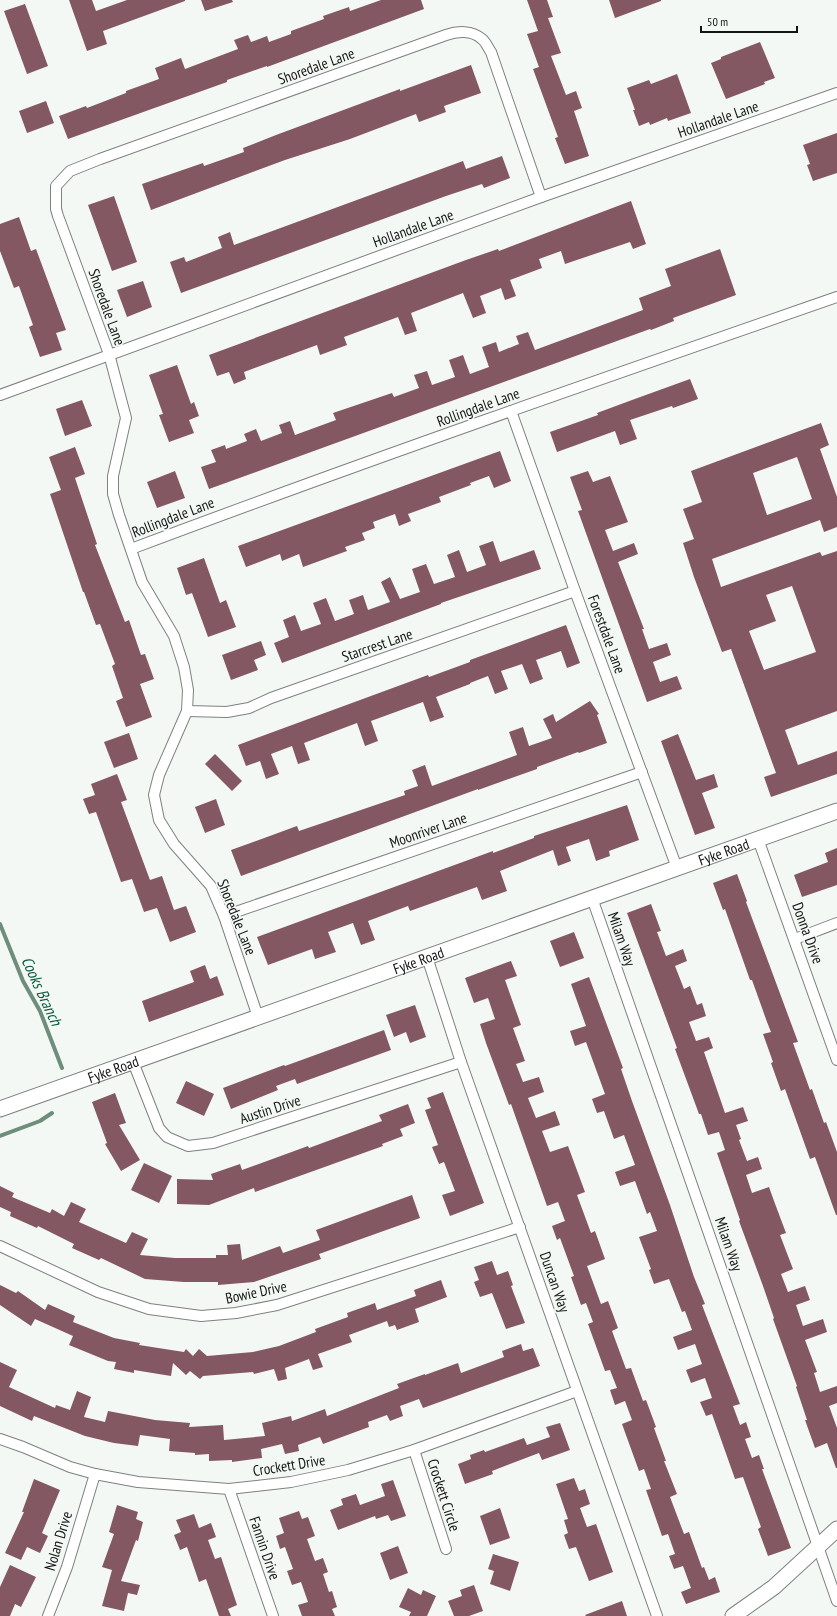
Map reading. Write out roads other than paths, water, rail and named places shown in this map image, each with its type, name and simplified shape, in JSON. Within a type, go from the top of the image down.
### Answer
[{"type":"street","name":"Shoredale Lane","points":[[258,1017],[224,916],[211,886],[174,844],[159,820],[154,796],[159,775],[187,711],[188,690],[184,667],[174,636],[142,582],[113,494],[113,476],[126,418],[109,354],[56,209],[56,186],[70,171],[100,159],[446,34],[462,32],[482,38],[491,52],[541,197]]},
{"type":"street","name":"Hollandale Lane","points":[[0,395],[541,197],[837,93]]},
{"type":"street","name":"Rollingdale Lane","points":[[131,549],[511,411],[837,297]]},
{"type":"street","name":"Forestdale Lane","points":[[511,411],[575,591],[677,868]]},
{"type":"street","name":"Starcrest Lane","points":[[187,711],[227,712],[249,708],[271,698],[575,591]]},
{"type":"street","name":"Moonriver Lane","points":[[224,916],[642,772]]},
{"type":"street","name":"Fyke Road","points":[[0,1109],[837,810]]},
{"type":"street","name":"Donna Drive","points":[[758,839],[837,1060]]},
{"type":"street","name":"Milam Way","points":[[592,898],[837,1601]]},
{"type":"street","points":[[795,939],[837,923]]},
{"type":"street","name":"Duncan Way","points":[[427,957],[461,1062],[657,1616]]},
{"type":"street","name":"Austin Drive","points":[[133,1062],[159,1128],[167,1137],[188,1146],[213,1144],[461,1062]]},
{"type":"street","name":"Bowie Drive","points":[[0,1246],[98,1292],[149,1309],[202,1316],[236,1313],[277,1305],[520,1228]]},
{"type":"street","name":"Crockett Drive","points":[[0,1439],[70,1467],[94,1474],[138,1482],[229,1489],[291,1482],[348,1470],[414,1450],[577,1391]]},
{"type":"street","name":"Crockett Circle","points":[[414,1450],[446,1549]]},
{"type":"street","name":"Nolan Drive","points":[[48,1616],[67,1567],[94,1474]]},
{"type":"street","name":"Fannin Drive","points":[[229,1489],[272,1616]]},
{"type":"street","points":[[733,1616],[774,1587],[837,1529]]},
{"type":"waterway","name":"Cooks Branch","points":[[0,924],[23,981],[40,1011],[62,1068]]},
{"type":"waterway","name":"Cooks Branch","points":[[0,1136],[40,1121],[52,1113]]}]
